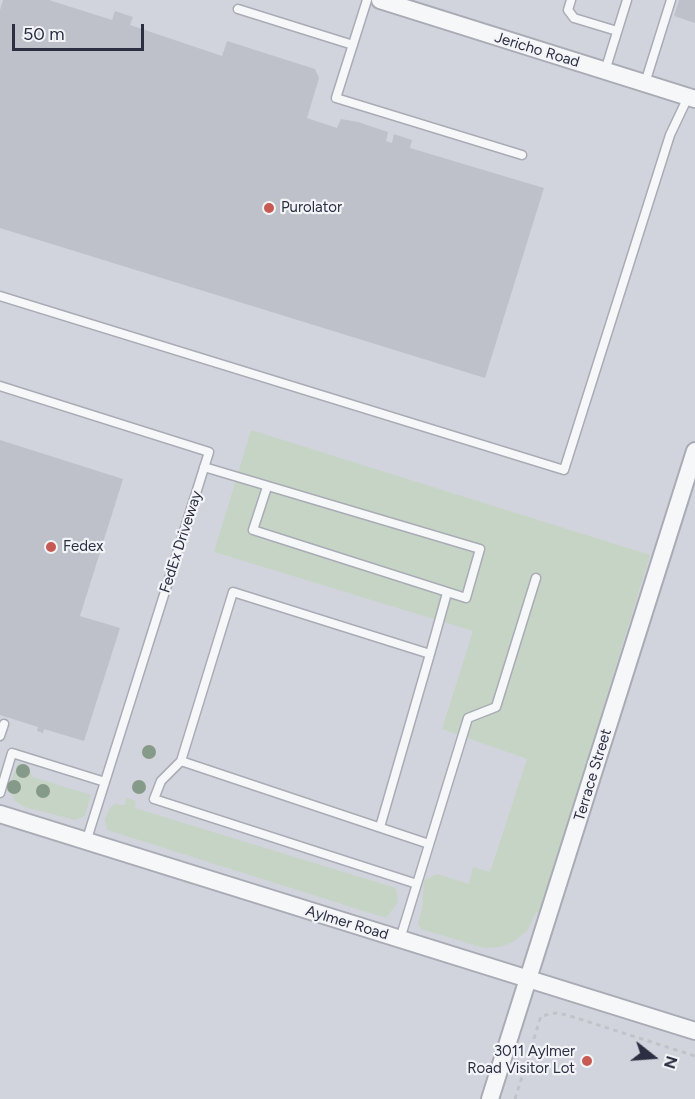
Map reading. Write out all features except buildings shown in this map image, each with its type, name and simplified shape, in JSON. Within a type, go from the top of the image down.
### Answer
[{"type":"street","name":"Jericho Road","points":[[380,0],[692,98]]},
{"type":"street","name":"Terrace Street","points":[[490,1099],[695,451]]},
{"type":"street","name":"Aylmer Road","points":[[0,814],[695,1031]]},
{"type":"lane","points":[[367,0],[336,98],[522,155]]},
{"type":"lane","points":[[571,0],[568,10],[574,18],[617,31]]},
{"type":"lane","points":[[605,71],[627,0]]},
{"type":"lane","points":[[645,83],[671,0]]},
{"type":"lane","points":[[238,9],[352,45]]},
{"type":"lane","points":[[0,296],[564,470],[670,135],[692,98]]},
{"type":"lane","points":[[0,386],[209,452],[204,467],[480,549],[465,598],[253,531],[267,487]]},
{"type":"lane","name":"FedEx Driveway","points":[[86,842],[204,467]]},
{"type":"lane","points":[[400,940],[468,718],[496,707],[536,578]]},
{"type":"lane","points":[[417,884],[154,799],[161,781],[181,761],[233,592],[430,654]]},
{"type":"lane","points":[[380,827],[447,593]]},
{"type":"lane","points":[[0,736],[4,724]]},
{"type":"lane","points":[[0,793],[12,753],[105,782]]},
{"type":"lane","points":[[181,761],[429,844]]},
{"type":"path","points":[[514,1099],[541,1016],[556,1013],[567,1015],[695,1056]]},
{"type":"shaded area","points":[[0,0],[695,0],[695,1099],[0,1099]]},
{"type":"green space","points":[[251,430],[650,555],[540,913],[536,912],[527,931],[513,942],[500,947],[484,948],[421,929],[418,923],[422,910],[424,880],[437,874],[469,884],[473,867],[490,872],[527,759],[442,729],[473,631],[214,552]]},
{"type":"green space","points":[[18,763],[26,766],[33,777],[91,795],[85,816],[75,820],[24,807],[15,801],[9,787]]},
{"type":"green space","points":[[127,798],[136,801],[135,808],[396,888],[398,902],[386,918],[107,830],[105,819],[110,808],[115,804],[124,805]]},
{"type":"place","name":"Purolator","points":[[269,208]]},
{"type":"place","name":"Fedex","points":[[51,547]]},
{"type":"place","name":"3011 Aylmer Road Visitor Lot","points":[[587,1061]]}]
